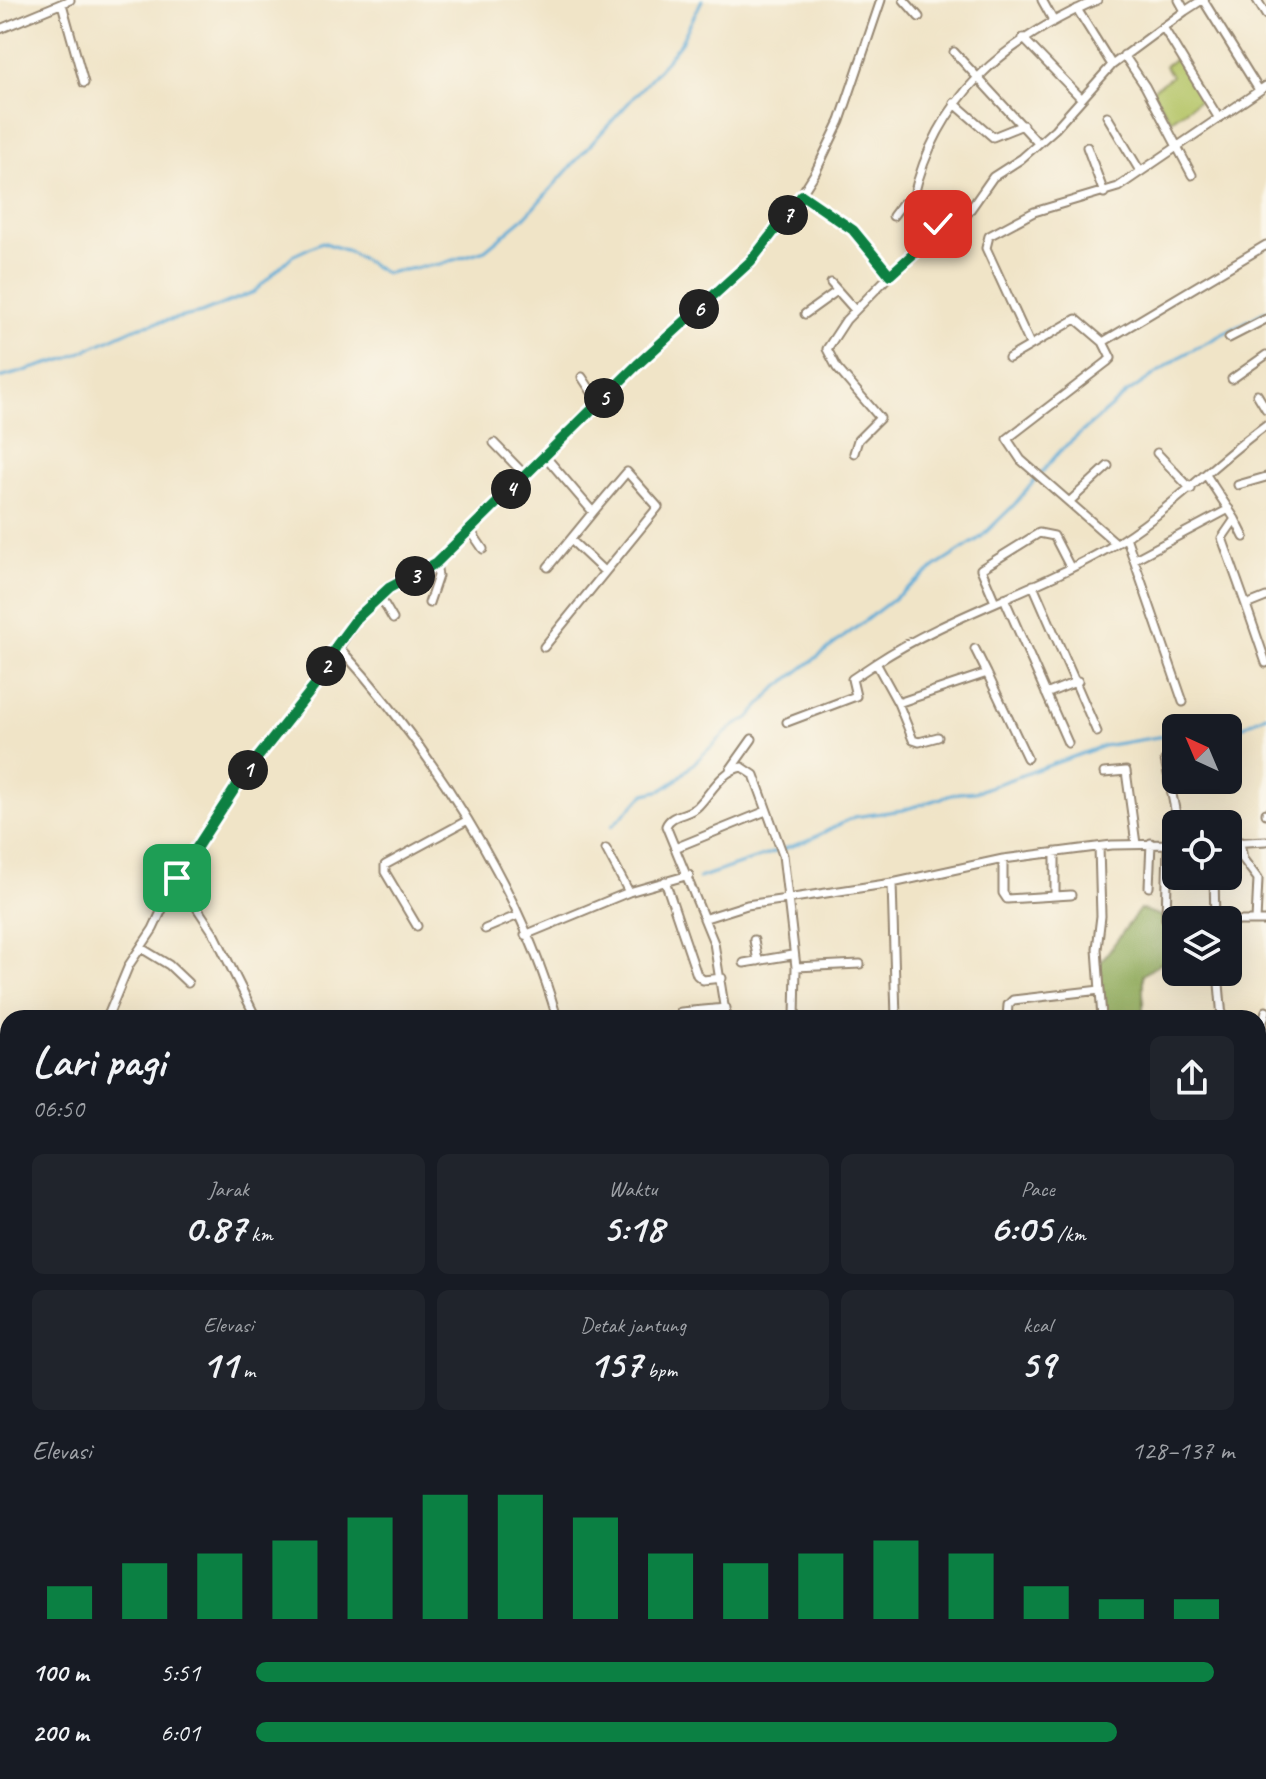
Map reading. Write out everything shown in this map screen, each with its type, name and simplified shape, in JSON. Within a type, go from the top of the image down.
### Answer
[{"type":"street","points":[[110,1010],[129,965],[177,878],[243,776],[317,683],[337,645],[379,595],[436,563],[599,403],[751,261],[802,195],[840,121],[881,0]]},
{"type":"street","points":[[904,0],[919,17]]},
{"type":"street","points":[[1042,0],[1053,20]]},
{"type":"street","points":[[893,216],[902,204],[913,199],[934,141],[954,103],[977,78],[1023,38],[1097,0]]},
{"type":"street","points":[[1179,0],[1185,11]]},
{"type":"street","points":[[854,453],[858,440],[880,418],[837,368],[827,349],[855,310],[942,228],[955,225],[993,177],[1038,143],[1112,65],[1202,0],[1263,88],[1104,193],[1034,212],[996,230],[986,243],[1030,344]]},
{"type":"street","points":[[1257,0],[1266,15]]},
{"type":"street","points":[[0,29],[66,2],[84,83]]},
{"type":"street","points":[[1077,9],[1112,65]]},
{"type":"street","points":[[1163,27],[1218,117]]},
{"type":"street","points":[[1023,38],[1080,97]]},
{"type":"street","points":[[954,52],[1038,143]]},
{"type":"street","points":[[1124,55],[1178,143],[1192,175]]},
{"type":"street","points":[[954,103],[993,137],[1023,125]]},
{"type":"street","points":[[1107,116],[1140,171]]},
{"type":"street","points":[[1087,147],[1104,193]]},
{"type":"street","points":[[802,195],[853,230],[890,275]]},
{"type":"street","points":[[913,199],[942,228]]},
{"type":"street","points":[[1103,342],[1266,245]]},
{"type":"street","points":[[831,283],[855,310]]},
{"type":"street","points":[[805,314],[837,291]]},
{"type":"street","points":[[1009,358],[1076,319],[1103,342],[1111,358],[1007,439],[1021,460],[1116,543]]},
{"type":"street","points":[[1229,338],[1266,319]]},
{"type":"street","points":[[1232,379],[1266,355]]},
{"type":"street","points":[[582,377],[599,403]]},
{"type":"street","points":[[1257,394],[1266,409]]},
{"type":"street","points":[[787,722],[856,696],[852,679],[918,636],[1033,585],[1126,537],[1191,489],[1266,425]]},
{"type":"street","points":[[494,443],[525,475]]},
{"type":"street","points":[[1157,453],[1191,489]]},
{"type":"street","points":[[545,456],[593,512]]},
{"type":"street","points":[[1069,502],[1108,466]]},
{"type":"street","points":[[544,647],[658,507],[627,472],[548,567]]},
{"type":"street","points":[[1206,475],[1244,537]]},
{"type":"street","points":[[1238,485],[1266,477]]},
{"type":"street","points":[[1135,559],[1229,509]]},
{"type":"street","points":[[1235,519],[1222,538],[1266,663]]},
{"type":"street","points":[[470,530],[483,549]]},
{"type":"street","points":[[995,602],[981,569],[1039,533],[1054,536],[1070,567]]},
{"type":"street","points":[[1126,537],[1183,702]]},
{"type":"street","points":[[571,540],[605,572]]},
{"type":"street","points":[[429,603],[436,591],[436,563]]},
{"type":"street","points":[[1033,585],[1078,681],[1097,732]]},
{"type":"street","points":[[379,595],[393,619]]},
{"type":"street","points":[[1246,605],[1266,597]]},
{"type":"street","points":[[1004,598],[1068,743]]},
{"type":"street","points":[[337,645],[410,730],[466,821],[525,935],[554,1010]]},
{"type":"street","points":[[975,649],[1027,758]]},
{"type":"street","points":[[876,663],[916,742],[938,737]]},
{"type":"street","points":[[898,703],[987,673]]},
{"type":"street","points":[[1046,694],[1078,681]]},
{"type":"street","points":[[704,1010],[726,1008],[722,978],[706,918],[667,822],[697,808],[729,772],[752,739]]},
{"type":"street","points":[[729,772],[742,767],[751,770],[783,855],[792,955],[796,967],[795,1010]]},
{"type":"street","points":[[1104,773],[1126,771],[1136,844]]},
{"type":"street","points":[[675,848],[766,811]]},
{"type":"street","points":[[417,926],[385,872],[385,865],[466,821]]},
{"type":"street","points":[[1242,842],[1266,841]]},
{"type":"street","points":[[1149,887],[1151,843]]},
{"type":"street","points":[[706,918],[789,897],[892,883],[1003,859],[1099,847],[1162,844]]},
{"type":"street","points":[[1099,847],[1101,916],[1097,949],[1101,1010]]},
{"type":"street","points":[[606,849],[629,892]]},
{"type":"street","points":[[1055,852],[1055,896]]},
{"type":"street","points":[[1242,853],[1258,879],[1256,921]]},
{"type":"street","points":[[1003,859],[1005,898],[1071,895]]},
{"type":"street","points":[[525,935],[629,892],[689,875]]},
{"type":"street","points":[[177,878],[211,928],[252,1010]]},
{"type":"street","points":[[665,881],[697,975],[703,980],[722,978]]},
{"type":"street","points":[[892,883],[896,1010]]},
{"type":"street","points":[[485,929],[516,916]]},
{"type":"street","points":[[1242,921],[1266,921]]},
{"type":"street","points":[[754,940],[758,961]]},
{"type":"street","points":[[141,948],[188,983]]},
{"type":"street","points":[[744,963],[792,955]]},
{"type":"street","points":[[796,967],[860,964]]},
{"type":"street","points":[[1219,986],[1221,1010]]},
{"type":"street","points":[[1008,1010],[1013,1000],[1100,990]]},
{"type":"green space","points":[[1176,58],[1204,97],[1171,120],[1151,91],[1172,76],[1165,66]]},
{"type":"green space","points":[[1140,909],[1162,916],[1162,962],[1143,975],[1143,1010],[1101,1010],[1100,963]]},
{"type":"waterway","points":[[0,378],[69,358],[137,327],[201,313],[254,292],[292,256],[322,242],[348,251],[385,273],[441,264],[485,250],[526,216],[660,68],[681,42],[702,0]]},
{"type":"waterway","points":[[612,826],[645,794],[662,790],[675,781],[731,728],[749,718],[774,690],[938,565],[980,538],[1013,506],[1060,451],[1126,394],[1183,355],[1266,311]]},
{"type":"waterway","points":[[1242,727],[1266,715]]},
{"type":"waterway","points":[[699,878],[807,841],[854,817],[903,810],[958,793],[975,792],[1103,746],[1162,736]]},
{"type":"route","points":[[177,878],[243,776],[317,683],[337,645],[357,618],[389,588],[436,563],[637,365],[751,261],[782,225],[802,195],[853,230],[890,275],[942,228],[938,224]]}]
